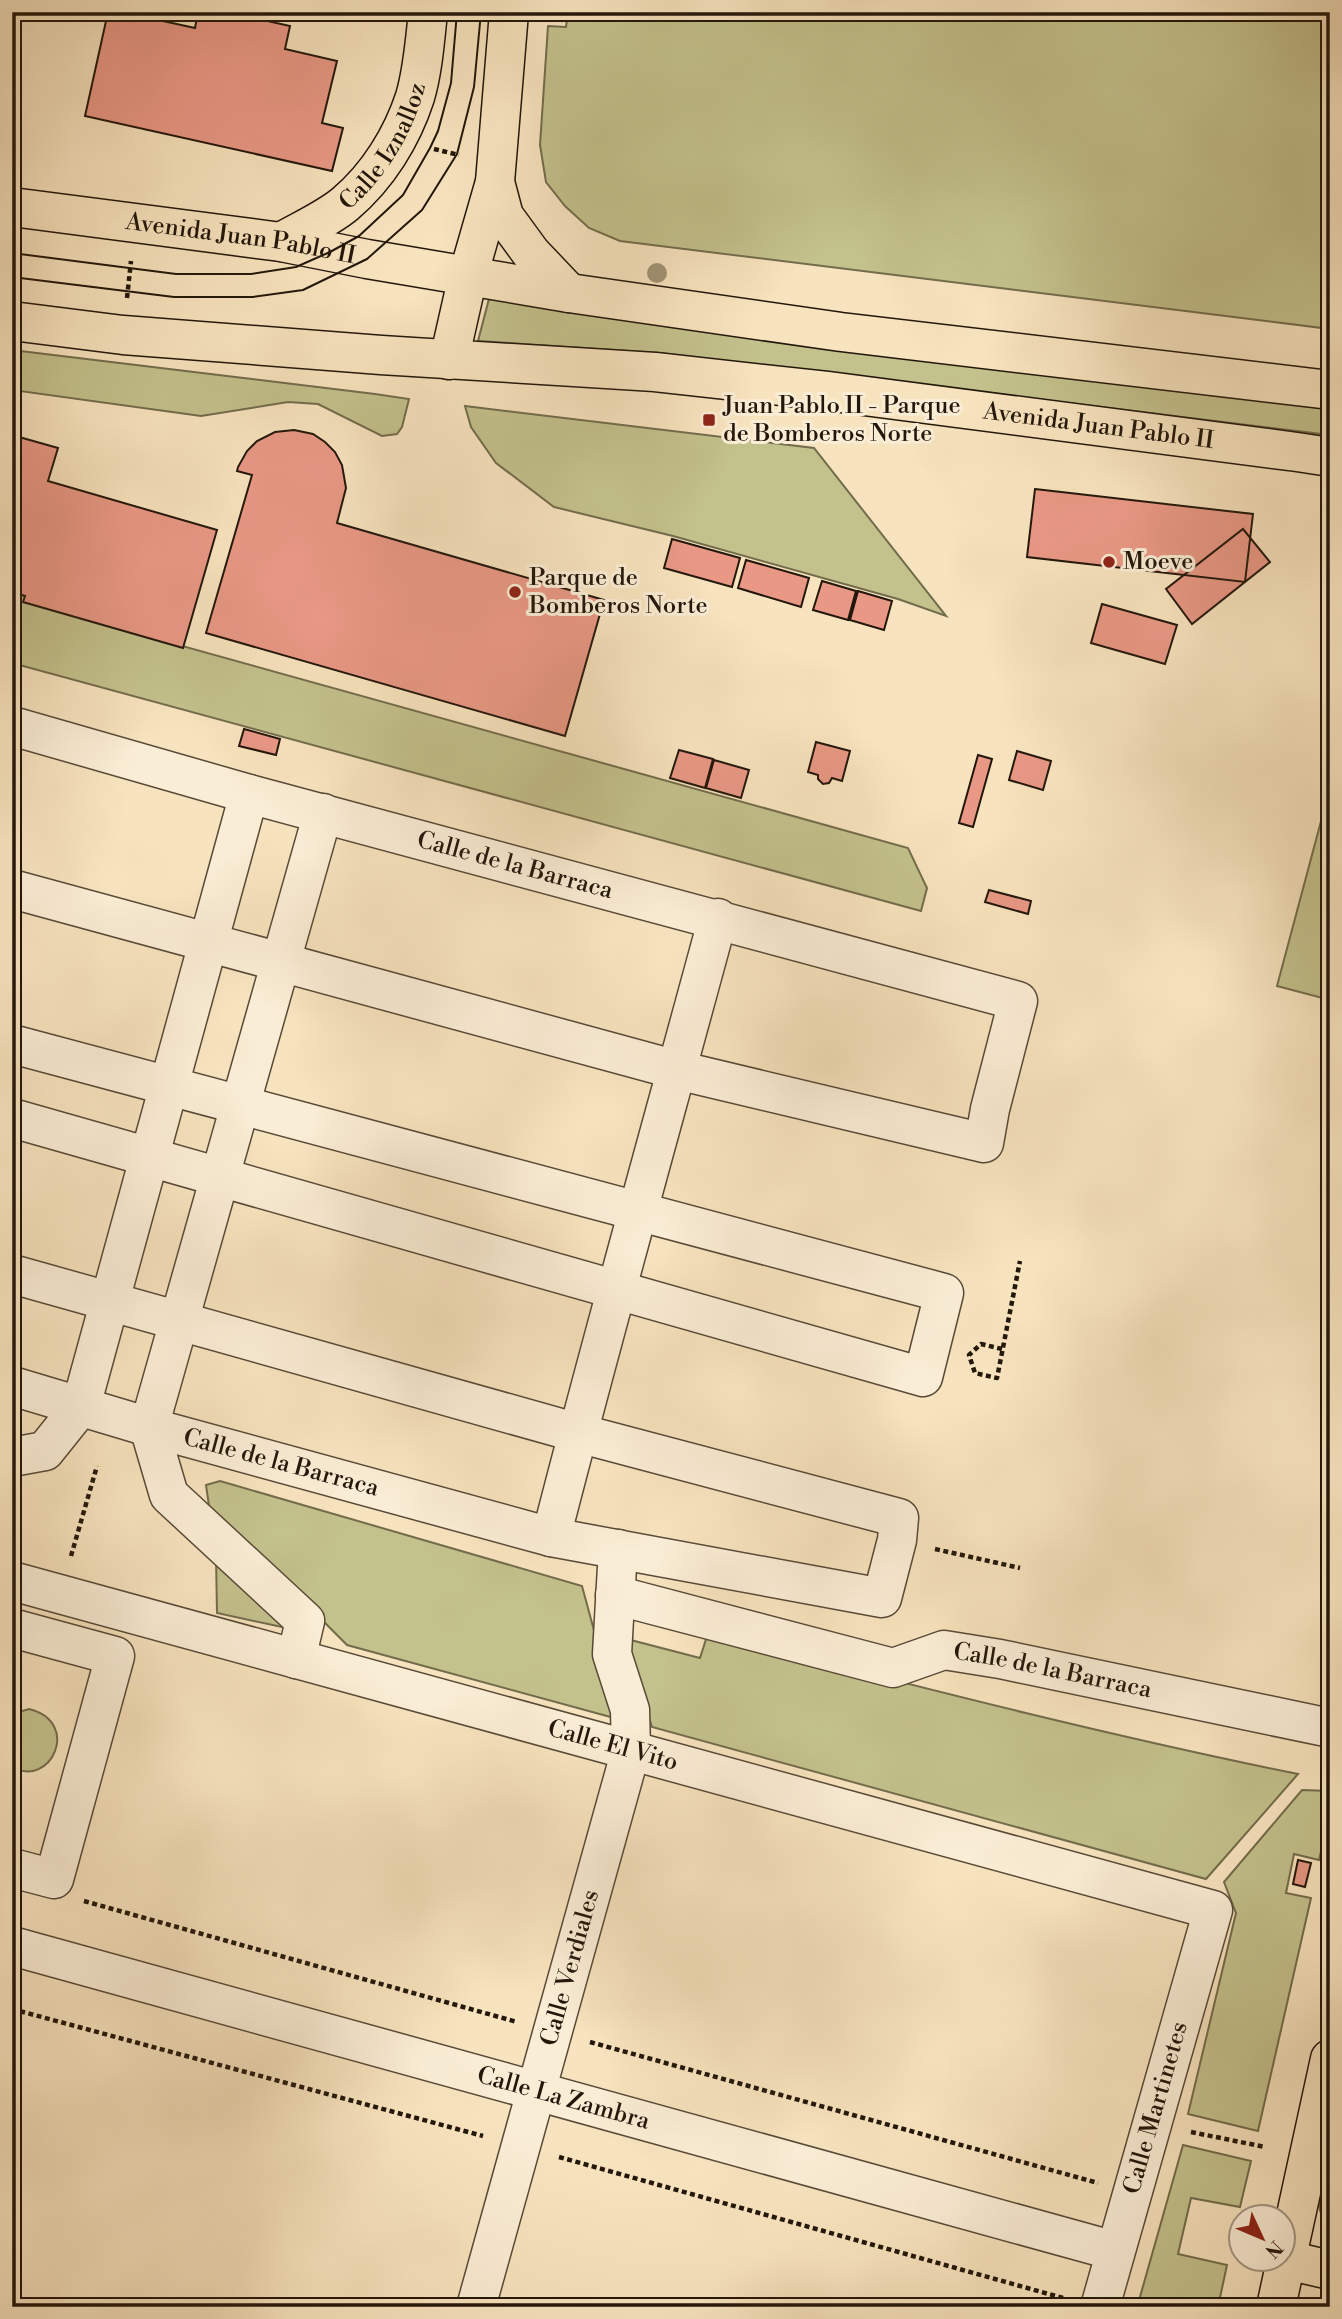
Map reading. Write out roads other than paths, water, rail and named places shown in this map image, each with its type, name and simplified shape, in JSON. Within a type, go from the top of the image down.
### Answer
[{"type":"main road","name":"Calle Iznalloz","points":[[281,242],[344,205],[372,178],[397,141],[415,97],[428,12]]},
{"type":"main road","points":[[449,360],[468,276],[495,182],[509,12]]},
{"type":"main road","points":[[495,182],[504,216],[531,253],[569,293]]},
{"type":"main road","name":"Avenida Juan Pablo II","points":[[12,207],[281,242],[569,293],[841,332],[1330,390]]},
{"type":"main road","name":"Avenida Juan Pablo II","points":[[12,321],[123,335],[449,360],[668,373],[1330,457]]},
{"type":"main road","points":[[1296,2218],[1330,2059]]},
{"type":"main road","points":[[1296,2262],[1330,2270]]},
{"type":"main road","points":[[1276,2307],[1284,2274]]},
{"type":"street","name":"Calle de la Barraca","points":[[12,726],[249,794],[718,918],[1018,1001],[984,1143],[677,1070]]},
{"type":"street","points":[[12,1457],[45,1451],[81,1406],[249,794]]},
{"type":"street","points":[[296,1659],[305,1621],[169,1495],[149,1427],[323,813]]},
{"type":"street","points":[[12,889],[677,1070]]},
{"type":"street","points":[[551,1537],[615,1290],[718,918]]},
{"type":"street","points":[[12,1044],[944,1293],[923,1377],[12,1118]]},
{"type":"street","points":[[12,1274],[578,1433]]},
{"type":"street","name":"Calle de la Barraca","points":[[12,1385],[149,1427],[551,1537],[882,1598],[897,1540],[899,1518],[578,1433]]},
{"type":"street","name":"Calle Verdiales","points":[[476,2307],[631,1750],[630,1710],[612,1654],[618,1549]]},
{"type":"street","name":"Calle El Vito","points":[[12,1581],[1213,1910]]},
{"type":"street","name":"Calle de la Barraca","points":[[615,1595],[893,1668],[944,1650],[1000,1659],[1330,1728]]},
{"type":"street","points":[[12,1628],[115,1656],[54,1879],[12,1868]]},
{"type":"street","name":"Calle Martinetes","points":[[1100,2307],[1213,1910]]},
{"type":"street","name":"Calle La Zambra","points":[[12,1946],[1115,2251]]},
{"type":"tram line","points":[[12,253],[176,274],[251,274],[296,267],[330,252],[359,236],[403,195],[430,148],[438,131],[451,83],[457,12]]},
{"type":"tram line","points":[[12,277],[174,297],[253,297],[303,290],[367,259],[422,210],[457,154],[474,87],[481,12]]},
{"type":"place","name":"Juan Pablo II - Parque de Bomberos Norte","points":[[709,420]]},
{"type":"place","name":"Moeve","points":[[1109,562]]},
{"type":"place","name":"Parque de Bomberos Norte","points":[[515,592]]}]
